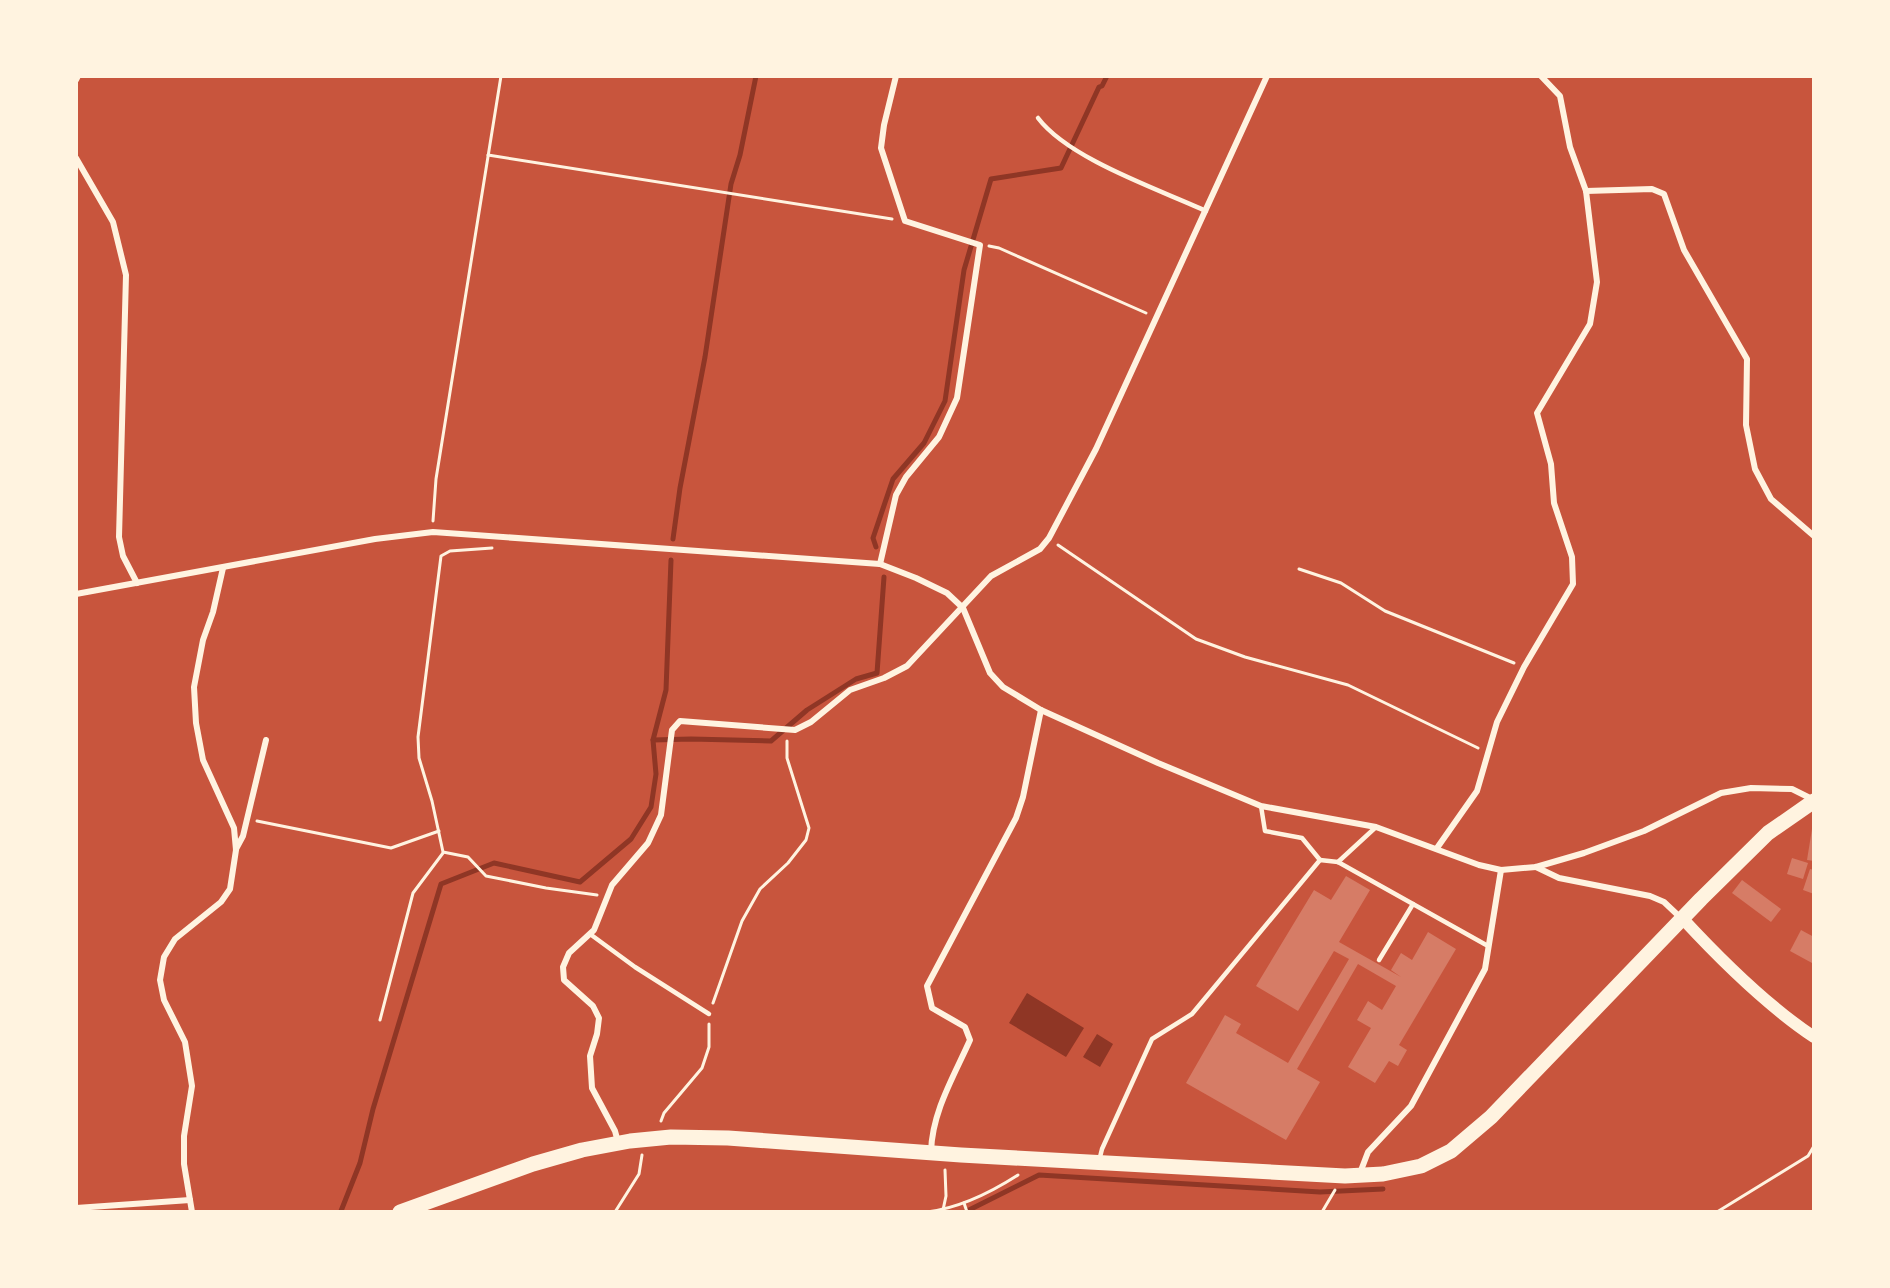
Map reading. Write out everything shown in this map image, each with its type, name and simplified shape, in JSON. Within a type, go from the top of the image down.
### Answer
[{"type":"main road","points":[[407,1210],[532,1164],[582,1150],[652,1139],[728,1138],[1099,1163],[1352,1175],[1383,1174],[1420,1166],[1451,1151],[1491,1117],[1768,833],[1814,801]]},
{"type":"main road","points":[[1683,919],[1704,942],[1792,1023],[1814,1037]]},
{"type":"street","points":[[879,564],[896,495],[906,477],[939,437],[957,398],[980,245],[905,221],[881,148],[896,76]]},
{"type":"street","points":[[618,1143],[615,1131],[592,1088],[590,1056],[599,1018],[594,1006],[564,980],[563,967],[569,953],[594,930],[612,885],[648,843],[661,815],[672,730],[680,721],[795,730],[811,722],[850,690],[884,678],[907,666],[991,576],[1040,549],[1049,538],[1096,449],[1267,76]]},
{"type":"street","points":[[1437,848],[1477,791],[1497,722],[1524,667],[1573,584],[1572,557],[1554,503],[1551,464],[1537,413],[1590,324],[1597,282],[1586,191],[1570,147],[1560,96],[1541,76]]},
{"type":"street","points":[[76,158],[113,222],[126,275],[119,537],[123,556],[137,583]]},
{"type":"street","points":[[1586,191],[1652,189],[1664,194],[1684,250],[1747,358],[1746,425],[1755,469],[1771,499],[1814,536]]},
{"type":"street","points":[[76,594],[375,539],[433,532],[879,564],[947,593],[963,608],[990,673],[1003,687],[1041,710],[1261,806],[1376,827],[1479,865],[1501,870],[1536,867],[1584,853],[1644,831],[1721,793],[1751,788],[1792,789],[1814,801]]},
{"type":"street","points":[[192,1212],[184,1164],[184,1136],[192,1086],[185,1042],[164,1000],[160,980],[164,957],[175,939],[221,902],[230,889],[236,850],[234,828],[202,760],[196,723],[194,687],[203,640],[223,568]]},
{"type":"street","points":[[937,1153],[931,1139],[939,1109],[970,1040],[965,1027],[932,1008],[927,986],[1016,818],[1023,797],[1041,710]]},
{"type":"street","points":[[236,850],[243,836],[266,740]]},
{"type":"street","points":[[1536,867],[1558,878],[1650,896],[1664,902],[1683,919]]},
{"type":"street","points":[[1352,1175],[1368,1152],[1412,1106],[1485,969],[1501,870]]},
{"type":"street","points":[[76,1208],[190,1200]]},
{"type":"lane","points":[[1038,118],[1047,129],[1092,160],[1206,211]]},
{"type":"lane","points":[[1261,806],[1264,831],[1302,838],[1320,860],[1338,862],[1488,946]]},
{"type":"lane","points":[[1338,862],[1376,827]]},
{"type":"lane","points":[[1099,1163],[1102,1149],[1152,1039],[1192,1014],[1320,860]]},
{"type":"lane","points":[[1379,960],[1413,904]]},
{"type":"lane","points":[[590,934],[635,967],[709,1014]]},
{"type":"path","points":[[433,532],[435,479],[501,76]]},
{"type":"path","points":[[488,155],[905,221]]},
{"type":"path","points":[[980,245],[999,248],[1156,317]]},
{"type":"path","points":[[380,1020],[413,893],[443,852],[419,758],[418,737],[441,556],[450,551],[490,550],[506,538]]},
{"type":"path","points":[[1049,538],[1196,639],[1245,657],[1348,685],[1488,753]]},
{"type":"path","points":[[1299,569],[1341,583],[1385,611],[1524,667]]},
{"type":"path","points":[[615,1212],[639,1174],[664,1113],[702,1068],[709,1047],[709,1014],[742,921],[760,889],[788,863],[806,840],[809,828],[787,758],[789,729]]},
{"type":"path","points":[[247,819],[391,848],[439,831]]},
{"type":"path","points":[[443,852],[468,857],[486,876],[546,888],[608,896]]},
{"type":"path","points":[[1717,1212],[1808,1156],[1814,1146]]},
{"type":"path","points":[[937,1153],[946,1196],[943,1210]]},
{"type":"path","points":[[927,1212],[943,1210],[964,1203],[1018,1175]]},
{"type":"path","points":[[1322,1212],[1352,1175]]},
{"type":"path","points":[[964,1203],[967,1212]]},
{"type":"shaded area","points":[[1027,993],[1084,1028],[1066,1057],[1009,1023]]},
{"type":"shaded area","points":[[1097,1034],[1113,1044],[1100,1067],[1083,1057]]},
{"type":"building","points":[[1812,829],[1814,830],[1814,861],[1807,860]]},
{"type":"building","points":[[1792,858],[1808,863],[1803,879],[1787,874]]},
{"type":"building","points":[[1810,869],[1814,870],[1814,894],[1803,890]]},
{"type":"building","points":[[1346,876],[1370,890],[1339,942],[1401,977],[1391,970],[1401,953],[1412,960],[1428,932],[1456,949],[1399,1045],[1407,1050],[1398,1066],[1389,1061],[1375,1083],[1348,1067],[1371,1028],[1357,1020],[1368,1001],[1382,1010],[1396,986],[1358,964],[1297,1069],[1320,1082],[1286,1140],[1186,1083],[1225,1015],[1241,1024],[1236,1033],[1288,1063],[1349,959],[1334,951],[1298,1011],[1256,986],[1314,890],[1331,900]]},
{"type":"building","points":[[1742,880],[1781,909],[1771,922],[1732,893]]},
{"type":"building","points":[[1801,930],[1814,937],[1812,963],[1790,951]]},
{"type":"waterway","points":[[673,539],[680,488],[705,357],[731,184],[740,155],[756,76]]},
{"type":"waterway","points":[[876,547],[873,538],[893,479],[924,443],[945,401],[964,270],[991,179],[1061,168],[1099,87],[1102,86],[1107,76]]},
{"type":"waterway","points":[[341,1211],[360,1163],[373,1109],[441,884],[494,863],[580,882],[631,839],[651,807],[656,774],[653,740],[666,690],[671,560]]},
{"type":"waterway","points":[[653,740],[771,741],[807,710],[856,679],[877,673],[884,577]]},
{"type":"waterway","points":[[965,1212],[1039,1175],[1320,1192],[1383,1189]]}]
